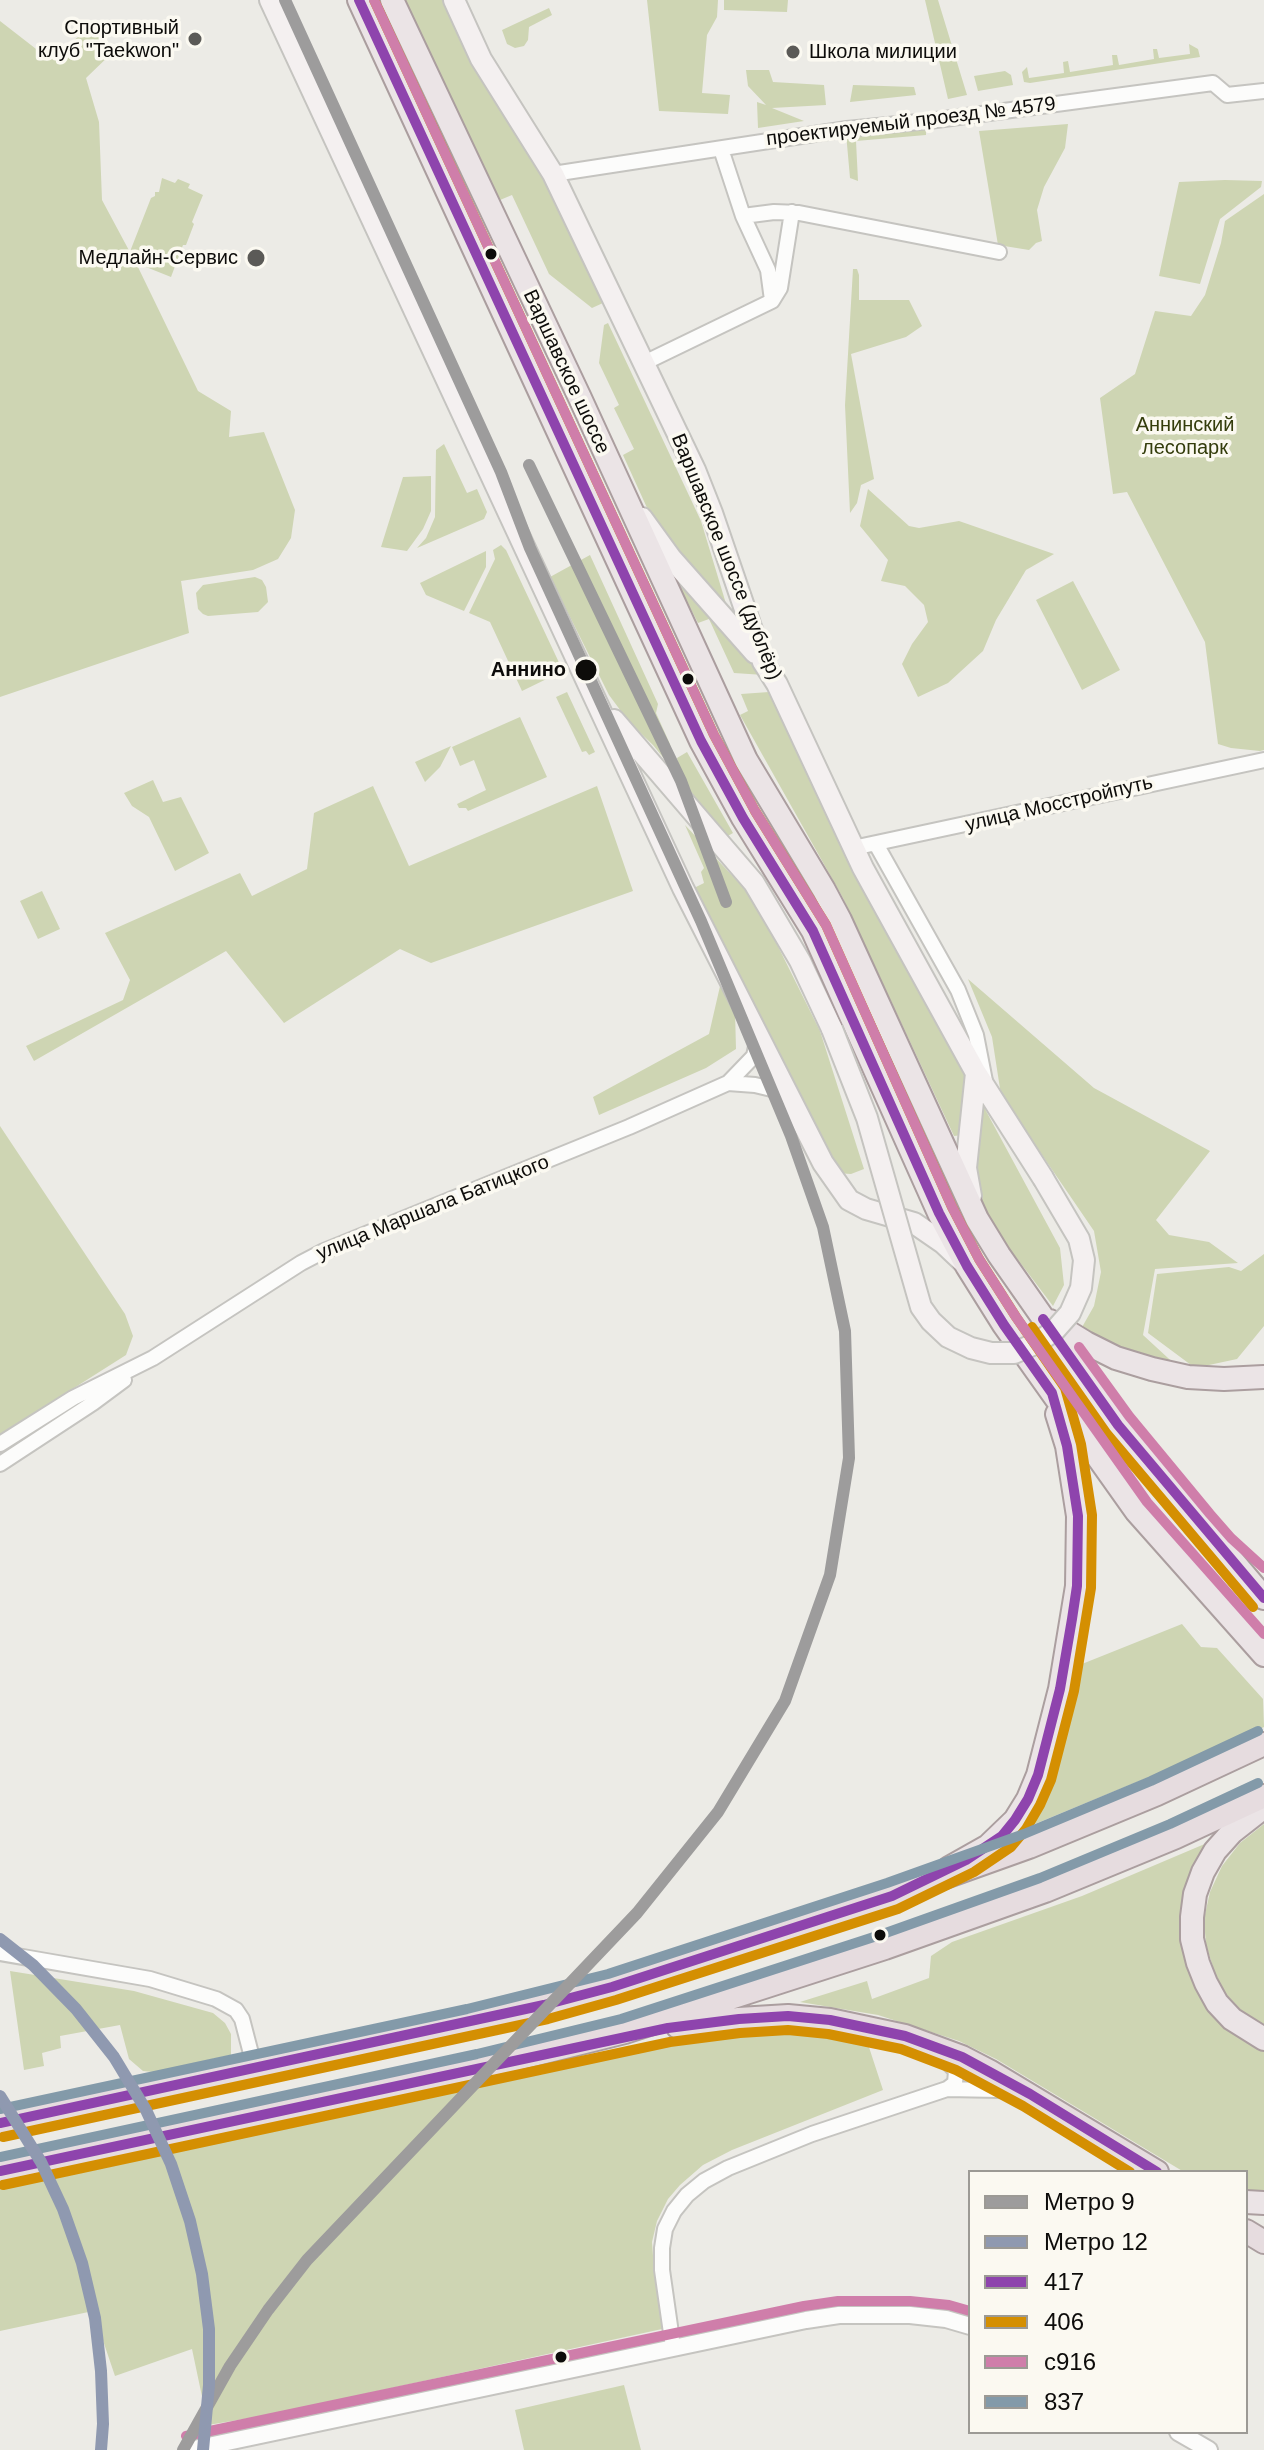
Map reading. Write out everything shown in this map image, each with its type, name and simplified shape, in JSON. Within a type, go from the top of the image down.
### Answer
[{"type":"highway","points":[[0,2123],[544,2005],[612,1987],[892,1896],[1094,1822],[1264,1744]]},
{"type":"highway","points":[[555,2050],[625,2032],[774,1985],[1045,1891],[1176,1837],[1264,1796]]},
{"type":"highway","points":[[0,2171],[555,2050],[668,2028],[775,2016],[830,2020],[930,2044],[962,2057],[1030,2094],[1155,2170]]},
{"type":"main road","points":[[270,0],[683,888],[823,1163],[849,1200],[866,1209],[914,1223],[943,1243],[967,1266]]},
{"type":"main road","name":"Варшавское шоссе","points":[[359,0],[701,741],[743,818],[813,931],[939,1213],[967,1266],[1004,1325],[1136,1511],[1264,1655]]},
{"type":"main road","name":"Варшавское шоссе","points":[[392,0],[746,760],[840,920],[977,1219],[1118,1425],[1264,1598]]},
{"type":"main road","name":"Варшавское шоссе (дублёр)","points":[[454,0],[481,59],[553,174],[695,470],[763,662],[777,684],[853,848],[981,1081],[1079,1239],[1084,1260],[1081,1288],[1070,1313],[1055,1330],[1037,1343],[1014,1353],[981,1351],[948,1337],[921,1307],[867,1118],[832,1029],[774,912],[754,883],[592,692]]},
{"type":"main road","points":[[609,464],[645,523],[671,558],[763,662]]},
{"type":"main road","points":[[977,1219],[966,1168],[981,1081]]},
{"type":"main road","points":[[1032,1303],[1055,1326],[1116,1358],[1188,1377],[1264,1377]]},
{"type":"main road","points":[[892,1896],[966,1860],[1002,1836],[1028,1799],[1038,1775],[1060,1689],[1077,1586],[1075,1485],[1052,1393]]},
{"type":"main road","points":[[1221,1548],[1264,1587]]},
{"type":"main road","points":[[1264,1807],[1232,1832],[1215,1851],[1199,1883],[1192,1917],[1192,1939],[1198,1963],[1217,2003],[1232,2019],[1264,2039]]},
{"type":"street","name":"проектируемый проезд № 4579","points":[[553,174],[847,129],[1213,83],[1227,95],[1264,91]]},
{"type":"street","points":[[721,149],[743,216],[768,270],[774,294]]},
{"type":"street","points":[[743,216],[792,212],[999,252]]},
{"type":"street","points":[[644,363],[774,294],[792,212]]},
{"type":"street","name":"улица Мосстройпуть","points":[[853,848],[1264,760]]},
{"type":"street","points":[[876,844],[970,1016],[981,1053],[981,1081]]},
{"type":"street","name":"улица Маршала Батицкого","points":[[0,1464],[93,1403],[153,1358],[301,1263],[728,1083],[754,1056],[758,1036]]},
{"type":"street","points":[[728,1083],[755,1085],[788,1096]]},
{"type":"street","name":"улица Маршала Батицкого","points":[[0,1444],[73,1398],[153,1358]]},
{"type":"street","points":[[0,1953],[150,1979],[216,1999],[236,2010],[242,2019],[255,2069]]},
{"type":"street","points":[[673,2347],[662,2270],[662,2248],[665,2229],[687,2195],[704,2181],[742,2162],[812,2134],[947,2089],[955,2083],[956,2071],[930,2044]]},
{"type":"street","points":[[947,2089],[1030,2094]]},
{"type":"street","points":[[189,2450],[806,2320],[839,2315],[910,2315],[946,2319],[968,2325]]},
{"type":"street","points":[[1181,2434],[1209,2450]]},
{"type":"green space","points":[[402,0],[444,0],[546,181],[603,303],[592,308],[549,274],[512,195],[500,200]]},
{"type":"green space","points":[[647,0],[718,0],[717,17],[707,35],[702,93],[730,95],[728,114],[659,111]]},
{"type":"green space","points":[[724,0],[788,0],[787,12],[724,10]]},
{"type":"green space","points":[[925,0],[938,0],[967,95],[948,99]]},
{"type":"green space","points":[[549,8],[552,15],[529,27],[524,46],[515,48],[507,44],[502,30]]},
{"type":"green space","points":[[0,21],[49,59],[94,25],[113,52],[86,78],[99,122],[102,200],[132,256],[131,249],[151,198],[159,192],[162,178],[175,183],[178,179],[203,195],[171,277],[136,263],[198,391],[231,411],[229,437],[264,432],[295,510],[291,538],[278,559],[253,570],[181,581],[189,633],[0,697]]},
{"type":"green space","points":[[1189,44],[1198,49],[1200,57],[1030,83],[1024,82],[1022,72],[1027,67],[1029,78],[1064,73],[1063,62],[1068,61],[1070,72],[1113,65],[1112,55],[1117,55],[1119,65],[1154,59],[1153,49],[1157,49],[1159,58],[1190,54]]},
{"type":"green space","points":[[746,70],[769,70],[773,82],[824,85],[826,105],[772,108],[804,121],[758,128],[757,102],[766,105],[748,86]]},
{"type":"green space","points":[[1005,71],[1011,75],[1013,85],[978,91],[974,76]]},
{"type":"green space","points":[[853,85],[914,87],[916,95],[850,102]]},
{"type":"green space","points":[[1068,124],[1065,148],[1044,187],[1037,210],[1042,241],[1029,250],[998,245],[979,131]]},
{"type":"green space","points":[[926,125],[926,135],[856,141],[858,181],[850,178],[846,133]]},
{"type":"green space","points":[[1262,181],[1261,187],[1220,219],[1200,284],[1159,276],[1179,182]]},
{"type":"green space","name":"Аннинский лесопарк","points":[[1264,194],[1264,750],[1260,751],[1218,744],[1205,642],[1127,492],[1113,494],[1100,398],[1135,374],[1155,311],[1191,316],[1205,295],[1225,221]]},
{"type":"green space","points":[[853,269],[857,269],[859,275],[859,300],[909,300],[922,326],[906,337],[851,354],[874,479],[861,485],[857,503],[850,513],[845,405]]},
{"type":"green space","points":[[608,323],[701,521],[727,607],[670,543],[648,510],[623,455],[634,449],[614,408],[619,405],[599,363],[604,325]]},
{"type":"green space","points":[[444,444],[467,493],[477,489],[487,512],[484,519],[417,548],[426,538],[435,517],[436,450]]},
{"type":"green space","points":[[431,476],[431,511],[423,529],[407,551],[381,547],[403,477]]},
{"type":"green space","points":[[868,489],[909,526],[919,528],[959,521],[1054,554],[1026,570],[996,620],[983,651],[948,683],[918,697],[902,664],[928,622],[924,605],[905,586],[881,581],[888,560],[860,526]]},
{"type":"green space","points":[[501,545],[563,671],[522,691],[490,622],[469,613],[495,559],[493,550]]},
{"type":"green space","points":[[486,551],[486,567],[464,611],[426,595],[420,583]]},
{"type":"green space","points":[[590,555],[658,704],[656,713],[670,744],[673,762],[670,766],[629,722],[609,695],[550,577]]},
{"type":"green space","points":[[670,568],[764,675],[734,673],[709,619],[698,623]]},
{"type":"green space","points":[[255,577],[262,580],[266,587],[268,602],[258,612],[208,616],[198,609],[196,593],[203,585]]},
{"type":"green space","points":[[1073,581],[1120,670],[1082,690],[1036,600]]},
{"type":"green space","points":[[567,692],[595,752],[589,755],[586,751],[582,752],[556,697]]},
{"type":"green space","points":[[769,692],[849,862],[898,955],[971,1071],[963,1135],[954,1136],[843,898],[740,715],[748,711],[741,694]]},
{"type":"green space","points":[[520,717],[547,777],[468,811],[459,808],[457,804],[486,790],[474,760],[460,766],[452,747]]},
{"type":"green space","points":[[451,746],[440,767],[425,782],[415,762]]},
{"type":"green space","points":[[687,752],[733,833],[726,837],[676,777],[680,773],[677,758]]},
{"type":"green space","points":[[153,780],[163,802],[181,797],[209,853],[175,871],[149,817],[132,806],[124,793]]},
{"type":"green space","points":[[373,786],[409,866],[597,786],[633,891],[431,963],[400,949],[284,1023],[226,951],[34,1061],[26,1046],[123,1000],[130,980],[105,933],[240,873],[252,896],[307,869],[314,813]]},
{"type":"green space","points":[[685,825],[755,900],[820,1031],[864,1169],[851,1174],[836,1173],[690,890],[704,883],[701,872],[704,868]]},
{"type":"green space","points":[[42,891],[60,929],[38,939],[20,901]]},
{"type":"green space","points":[[968,979],[1094,1088],[1210,1151],[1156,1220],[1169,1235],[1209,1242],[1238,1263],[1155,1269],[1143,1335],[1180,1369],[1118,1349],[1081,1329],[1094,1306],[1101,1272],[1094,1231],[1001,1095],[992,1037]]},
{"type":"green space","points":[[721,982],[735,1011],[736,1049],[706,1068],[599,1115],[593,1097],[709,1034]]},
{"type":"green space","points":[[979,1098],[1060,1248],[1064,1285],[1053,1306],[990,1223],[974,1182]]},
{"type":"green space","points":[[0,1126],[125,1314],[133,1336],[126,1355],[0,1435]]},
{"type":"green space","points":[[1264,1254],[1264,1326],[1237,1359],[1195,1368],[1148,1333],[1157,1274],[1229,1267],[1241,1271]]},
{"type":"green space","points":[[1182,1624],[1201,1647],[1217,1648],[1263,1699],[1264,1727],[1030,1826],[1025,1821],[1048,1775],[1070,1685],[1082,1664]]},
{"type":"green space","points":[[1264,1824],[1264,2025],[1243,2012],[1226,1994],[1206,1945],[1204,1919],[1210,1892],[1222,1866],[1240,1843]]},
{"type":"green space","points":[[1207,1843],[1191,1870],[1184,1894],[1181,1918],[1188,1967],[1196,1988],[1224,2027],[1245,2042],[1264,2050],[1264,2192],[1248,2191],[1248,2170],[1181,2170],[996,2059],[959,2041],[878,2015],[800,2002],[867,1981],[872,1999],[929,1978],[931,1956],[952,1942],[1082,1896]]},
{"type":"green space","points":[[10,1971],[134,1991],[213,2013],[225,2023],[231,2034],[231,2055],[153,2072],[143,2071],[129,2059],[120,2025],[60,2036],[61,2048],[42,2053],[44,2066],[24,2070]]},
{"type":"green space","points":[[791,2026],[865,2035],[883,2090],[732,2150],[703,2165],[680,2185],[668,2199],[657,2221],[652,2242],[662,2329],[268,2415],[208,2425],[192,2349],[115,2376],[93,2311],[0,2331],[0,2188],[702,2035]]},
{"type":"green space","points":[[624,2385],[641,2450],[524,2450],[515,2410]]},
{"type":"metro line","name":"9","points":[[183,2450],[230,2366],[307,2260],[637,1913],[718,1812],[785,1701],[830,1575],[849,1458],[845,1331],[823,1227],[791,1136],[701,921],[530,548],[501,472],[285,0]]},
{"type":"metro line","name":"9","points":[[529,465],[681,781],[726,902]]},
{"type":"metro line","name":"12","points":[[0,1939],[33,1965],[76,2009],[114,2057],[146,2110],[171,2164],[190,2221],[202,2274],[209,2329],[209,2385],[203,2450]]},
{"type":"metro line","name":"12","points":[[0,2096],[41,2162],[63,2209],[82,2263],[95,2318],[101,2371],[101,2450]]},
{"type":"transit line","name":"417","points":[[0,2123],[544,2005],[612,1987],[892,1896],[966,1860],[1002,1836],[1015,1820],[1038,1775],[1060,1689],[1072,1619],[1077,1586],[1078,1516],[1067,1446],[1052,1393],[967,1266],[939,1213],[813,931],[743,818],[701,741],[359,0]]},
{"type":"transit line","name":"406","points":[[3,2137],[548,2019],[898,1909],[974,1872],[1011,1847],[1026,1829],[1051,1780],[1074,1691],[1091,1588],[1092,1515],[1081,1444],[1065,1388],[979,1259],[952,1207],[826,925],[755,811],[714,735],[374,0]]},
{"type":"transit line","name":"с916","points":[[374,0],[714,735],[755,811],[826,925],[952,1207],[979,1259],[1016,1317],[1147,1502],[1264,1634]]},
{"type":"transit line","name":"417","points":[[1043,1319],[1118,1425],[1264,1598]]},
{"type":"transit line","name":"406","points":[[1032,1327],[1107,1434],[1253,1607]]},
{"type":"transit line","name":"с916","points":[[1079,1347],[1129,1416],[1210,1514],[1264,1568]]},
{"type":"transit line","name":"837","points":[[0,2109],[467,2009],[608,1974],[887,1883],[1024,1834],[1151,1781],[1258,1731]]},
{"type":"transit line","name":"837","points":[[0,2157],[477,2054],[621,2019],[880,1935],[1040,1878],[1170,1824],[1258,1783]]},
{"type":"transit line","name":"417","points":[[0,2171],[668,2028],[788,2016],[830,2020],[905,2036],[962,2057],[1030,2094],[1154,2170]]},
{"type":"transit line","name":"406","points":[[3,2185],[670,2042],[788,2030],[828,2034],[901,2049],[956,2070],[1023,2106],[1127,2170]]},
{"type":"transit line","name":"с916","points":[[186,2436],[804,2306],[838,2301],[910,2301],[968,2310]]},
{"type":"place","name":"Спортивный клуб \"Taekwon\"","points":[[195,39]]},
{"type":"place","name":"Школа милиции","points":[[793,52]]},
{"type":"place","name":"Медлайн-Сервис","points":[[256,258]]},
{"type":"place","name":"Аннино","points":[[586,670]]}]
